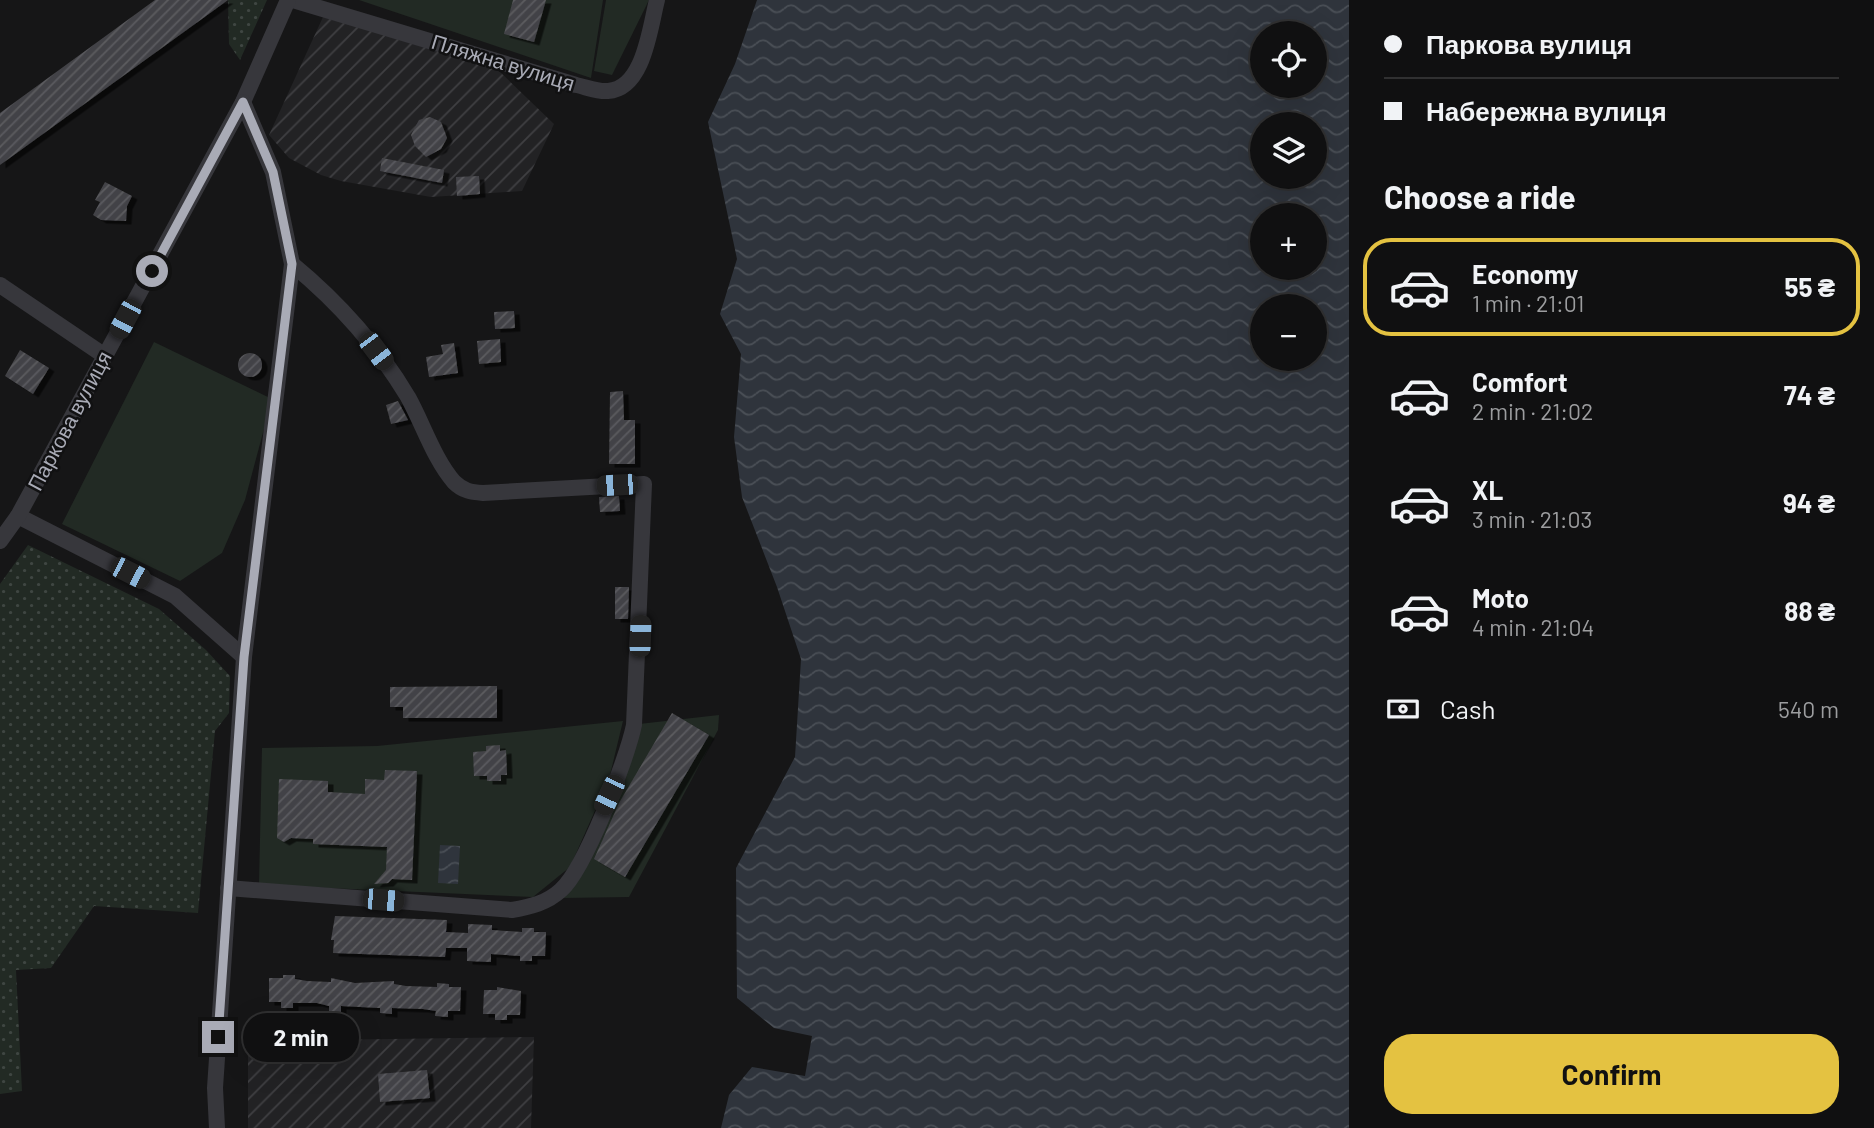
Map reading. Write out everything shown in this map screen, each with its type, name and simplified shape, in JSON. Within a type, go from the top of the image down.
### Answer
[{"type":"street","name":"Пляжна вулиця","points":[[291,0],[576,85],[608,91],[621,88],[630,81],[657,0]]},
{"type":"street","name":"Паркова вулиця","points":[[0,541],[18,516],[243,102],[291,0]]},
{"type":"street","points":[[216,1128],[215,1088],[244,657],[292,264],[273,172],[243,102]]},
{"type":"street","points":[[228,888],[512,910],[536,906],[561,890],[575,873],[627,757],[634,725],[644,484],[483,493],[464,490],[449,476],[408,397],[380,356],[330,296],[292,264]]},
{"type":"street","points":[[0,285],[105,356]]},
{"type":"street","points":[[18,516],[175,596],[244,657]]},
{"type":"shaded area","points":[[228,0],[267,0],[240,60],[229,44]]},
{"type":"shaded area","points":[[359,0],[603,0],[591,78]]},
{"type":"shaded area","points":[[606,0],[649,0],[612,75],[594,71]]},
{"type":"shaded area","points":[[323,17],[483,63],[499,71],[554,124],[522,191],[431,197],[341,181],[321,175],[289,158],[269,135]]},
{"type":"shaded area","points":[[154,342],[272,399],[245,500],[222,553],[180,581],[62,524]]},
{"type":"shaded area","points":[[28,545],[159,609],[206,650],[230,676],[229,713],[215,731],[198,913],[94,906],[51,968],[16,970],[22,1091],[0,1094],[0,584]]},
{"type":"shaded area","points":[[719,715],[718,730],[629,897],[563,898],[639,724]]},
{"type":"shaded area","points":[[623,721],[609,779],[570,867],[533,897],[259,885],[262,748],[377,746]]},
{"type":"shaded area","points":[[534,1037],[531,1128],[248,1128],[248,1041]]},
{"type":"water","points":[[757,0],[1349,0],[1349,1128],[721,1128],[729,1095],[752,1067],[805,1076],[812,1036],[774,1028],[737,998],[736,868],[795,757],[801,659],[742,497],[734,437],[741,354],[720,314],[737,259],[708,122],[735,64]]},
{"type":"water","points":[[440,845],[460,846],[458,884],[438,883]]},
{"type":"building","points":[[155,0],[228,0],[0,165],[0,113]]},
{"type":"building","points":[[513,0],[546,0],[534,42],[504,34]]},
{"type":"building","points":[[430,117],[441,122],[447,138],[441,149],[426,157],[415,146],[411,135],[419,120]]},
{"type":"building","points":[[382,158],[444,170],[442,183],[380,171]]},
{"type":"building","points":[[479,176],[480,194],[457,196],[456,177]]},
{"type":"building","points":[[105,182],[132,196],[127,206],[126,221],[101,220],[93,215],[100,202],[95,200]]},
{"type":"building","points":[[514,311],[515,328],[495,329],[494,312]]},
{"type":"building","points":[[500,339],[501,362],[479,364],[477,341]]},
{"type":"building","points":[[454,343],[458,373],[429,377],[426,357],[443,354],[441,345]]},
{"type":"building","points":[[20,350],[49,368],[33,394],[5,376]]},
{"type":"building","points":[[250,353],[261,360],[262,365],[255,376],[250,377],[239,370],[238,365],[245,354]]},
{"type":"building","points":[[623,391],[624,420],[635,420],[635,464],[609,464],[610,392]]},
{"type":"building","points":[[398,401],[408,420],[391,424],[386,405]]},
{"type":"building","points":[[619,496],[620,511],[600,512],[599,497]]},
{"type":"building","points":[[615,587],[629,587],[628,619],[615,619]]},
{"type":"building","points":[[497,686],[497,718],[403,718],[403,707],[390,707],[390,687]]},
{"type":"building","points":[[672,713],[709,735],[625,877],[594,859],[619,803]]},
{"type":"building","points":[[500,745],[500,751],[506,750],[507,775],[501,775],[501,781],[487,781],[487,776],[474,776],[473,752],[486,751],[486,746]]},
{"type":"building","points":[[385,770],[417,771],[412,880],[392,879],[388,883],[374,884],[386,870],[387,847],[313,844],[313,839],[291,838],[284,842],[277,838],[279,779],[328,781],[328,792],[365,794],[365,779],[384,780]]},
{"type":"building","points":[[335,916],[447,920],[446,932],[468,933],[468,924],[492,925],[492,930],[522,932],[522,928],[534,928],[534,932],[546,932],[545,956],[532,956],[532,961],[520,961],[520,956],[491,954],[491,962],[467,961],[467,948],[446,948],[445,957],[333,953],[334,940],[331,940]]},
{"type":"building","points":[[283,975],[295,975],[295,979],[307,981],[331,982],[331,978],[355,983],[394,981],[394,984],[406,986],[437,987],[437,983],[449,984],[449,987],[461,987],[460,1011],[448,1011],[448,1017],[435,1016],[436,1011],[423,1009],[392,1008],[392,1014],[380,1013],[380,1008],[341,1006],[341,1012],[329,1011],[329,1006],[317,1003],[293,1003],[293,1008],[281,1008],[281,1002],[269,1002],[269,978],[283,978]]},
{"type":"building","points":[[497,987],[521,991],[520,1015],[507,1015],[507,1020],[495,1020],[495,1014],[483,1014],[484,990],[497,990]]},
{"type":"building","points":[[427,1070],[430,1098],[380,1102],[378,1074]]},
{"type":"route","points":[[152,271],[243,102],[273,172],[292,264],[244,657],[218,1037]]}]
